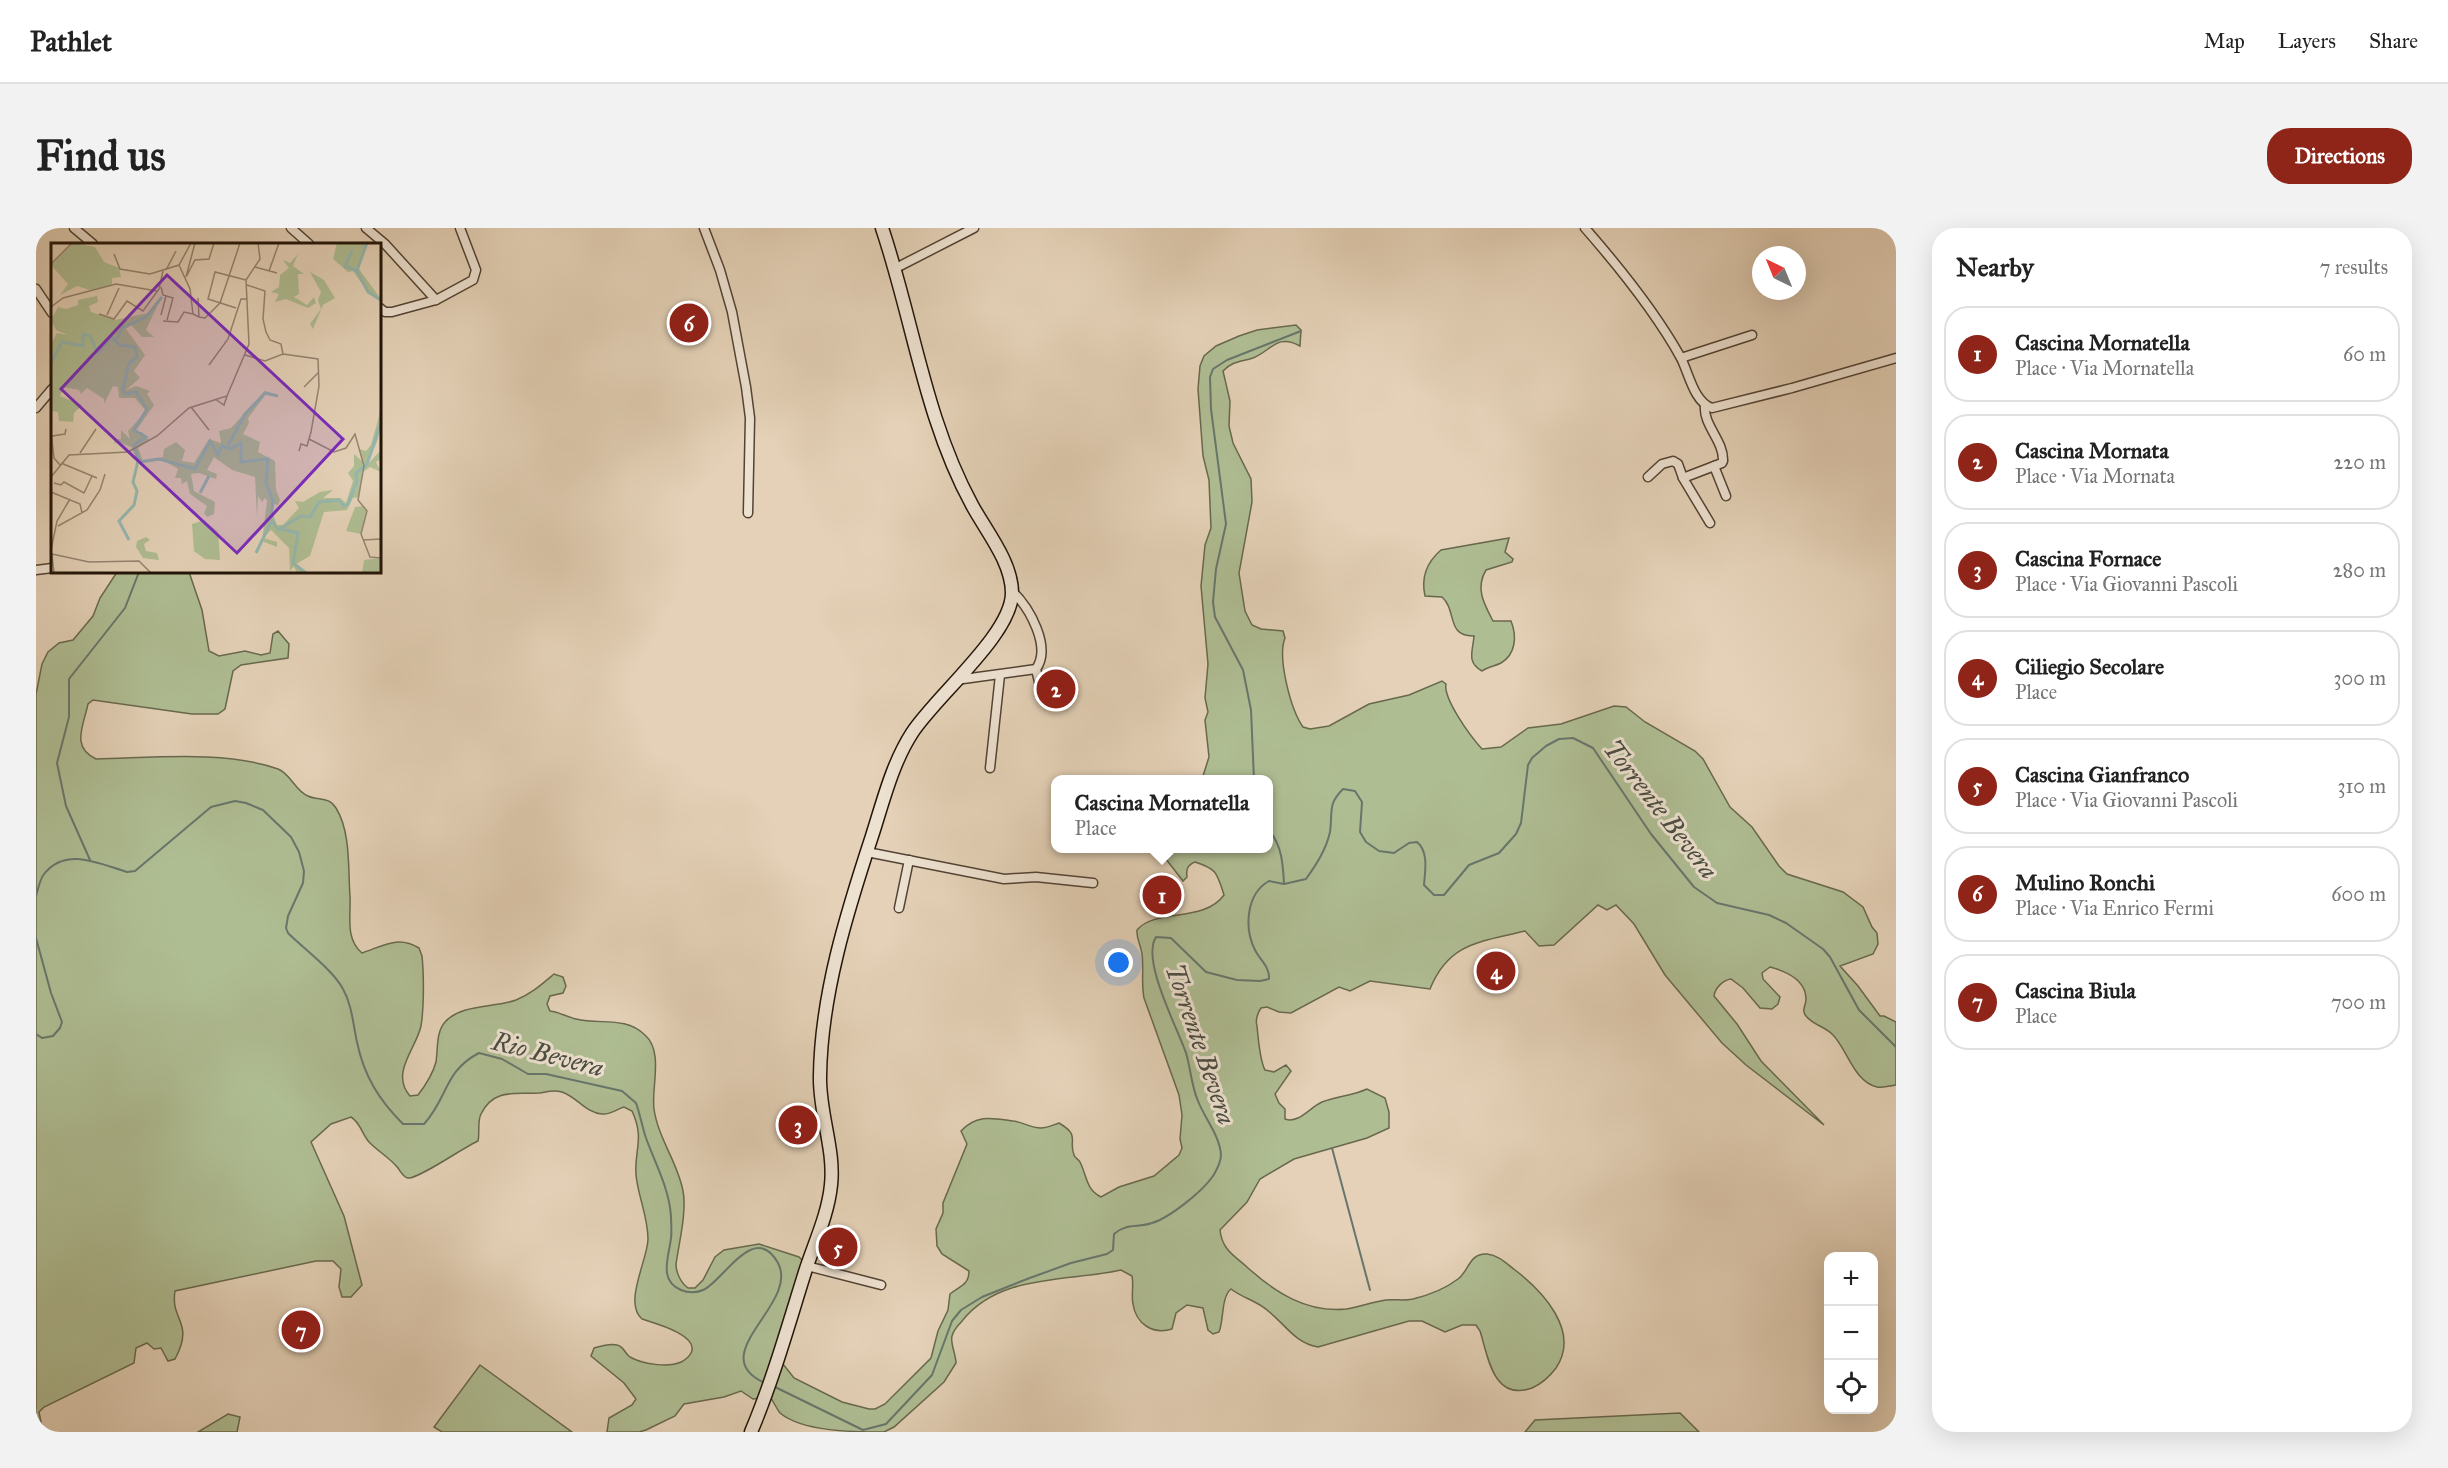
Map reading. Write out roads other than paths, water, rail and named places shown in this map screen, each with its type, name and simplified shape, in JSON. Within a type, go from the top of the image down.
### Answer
[{"type":"street","points":[[74,228],[92,243]]},
{"type":"street","points":[[291,228],[308,243]]},
{"type":"street","points":[[366,228],[386,244],[436,300]]},
{"type":"street","points":[[381,313],[436,300],[473,280],[476,275],[460,228]]},
{"type":"street","points":[[704,228],[720,270],[732,312],[746,387],[750,418],[748,513]]},
{"type":"street","points":[[751,1432],[775,1371],[827,1203],[831,1183],[831,1155],[820,1090],[824,1030],[838,950],[867,852],[893,773],[906,742],[919,722],[1000,628],[1010,609],[1012,591],[1011,580],[1001,557],[965,492],[952,462],[932,404],[882,228]]},
{"type":"street","points":[[894,269],[974,228]]},
{"type":"street","points":[[1585,228],[1631,284],[1681,358],[1699,399],[1706,406],[1712,408],[1792,388],[1896,358]]},
{"type":"street","points":[[36,289],[51,312]]},
{"type":"street","points":[[1681,358],[1752,335]]},
{"type":"street","points":[[36,408],[51,390]]},
{"type":"street","points":[[1683,478],[1722,464],[1724,458],[1704,414],[1706,406]]},
{"type":"street","points":[[1648,477],[1662,464],[1673,461],[1678,464],[1683,478],[1710,523]]},
{"type":"street","points":[[1714,466],[1726,496]]},
{"type":"street","points":[[36,570],[51,568]]},
{"type":"street","points":[[1012,591],[1023,602],[1041,643],[1042,658],[1036,669],[1042,699]]},
{"type":"street","points":[[955,680],[1036,669]]},
{"type":"street","points":[[990,768],[1000,675]]},
{"type":"street","points":[[867,852],[1004,879],[1036,877],[1093,882]]},
{"type":"street","points":[[898,908],[909,860]]},
{"type":"street","points":[[807,1266],[881,1285]]},
{"type":"waterway","points":[[1254,775],[1251,710],[1243,670],[1215,617],[1213,602],[1216,569],[1226,524],[1211,409],[1210,377],[1213,369],[1227,360],[1301,331]]},
{"type":"waterway","points":[[90,860],[66,806],[57,763],[69,717],[69,679],[125,608],[139,573]]},
{"type":"waterway","name":"Torrente Bevera","points":[[773,1386],[863,1430],[886,1424],[932,1375],[952,1321],[961,1310],[982,1297],[1027,1279],[1071,1263],[1107,1254],[1113,1250],[1114,1234],[1128,1227],[1147,1224],[1167,1216],[1185,1204],[1208,1182],[1219,1164],[1220,1148],[1196,1095],[1186,1053],[1162,994],[1153,961],[1156,937],[1171,938],[1206,972],[1237,980],[1269,979],[1268,971],[1255,950],[1249,932],[1249,912],[1252,903],[1261,887],[1269,881],[1284,884],[1306,879],[1326,845],[1333,804],[1343,789],[1355,791],[1362,802],[1360,832],[1366,842],[1379,851],[1394,853],[1409,843],[1417,842],[1425,856],[1424,885],[1434,895],[1444,895],[1469,865],[1499,853],[1516,834],[1521,823],[1528,765],[1532,758],[1559,739],[1573,738],[1593,748],[1651,834],[1694,887],[1717,903],[1769,915],[1786,923],[1823,949],[1830,957],[1859,1010],[1896,1047]]},
{"type":"waterway","name":"Rio Bevera","points":[[36,896],[44,874],[62,861],[84,860],[127,872],[135,871],[211,807],[235,801],[263,810],[291,837],[299,852],[304,871],[303,883],[288,916],[286,928],[288,933],[325,967],[343,989],[368,1077],[394,1115],[403,1124],[424,1124],[459,1068],[479,1053],[502,1059],[528,1074],[546,1074],[622,1091],[636,1103],[646,1138],[668,1196],[671,1233],[667,1274],[674,1286],[687,1292],[703,1290],[739,1257],[759,1248],[769,1251],[778,1263],[781,1279],[776,1295],[747,1344],[744,1358],[748,1371],[765,1383]]},
{"type":"waterway","points":[[1273,835],[1279,848],[1284,884]]},
{"type":"waterway","name":"Rio Bevera","points":[[36,938],[51,993],[62,1022],[53,1036],[42,1038],[36,1034]]},
{"type":"waterway","points":[[1332,1148],[1370,1290]]},
{"type":"place","name":"Mulino Ronchi","points":[[689,323]]},
{"type":"place","name":"Cascina Mornata","points":[[1056,689]]},
{"type":"place","name":"Cascina Mornatella","points":[[1162,895]]},
{"type":"place","name":"Ciliegio Secolare","points":[[1496,971]]},
{"type":"place","name":"Cascina Fornace","points":[[798,1125]]},
{"type":"place","name":"Cascina Gianfranco","points":[[838,1247]]},
{"type":"place","name":"Cascina Biula","points":[[301,1330]]}]
